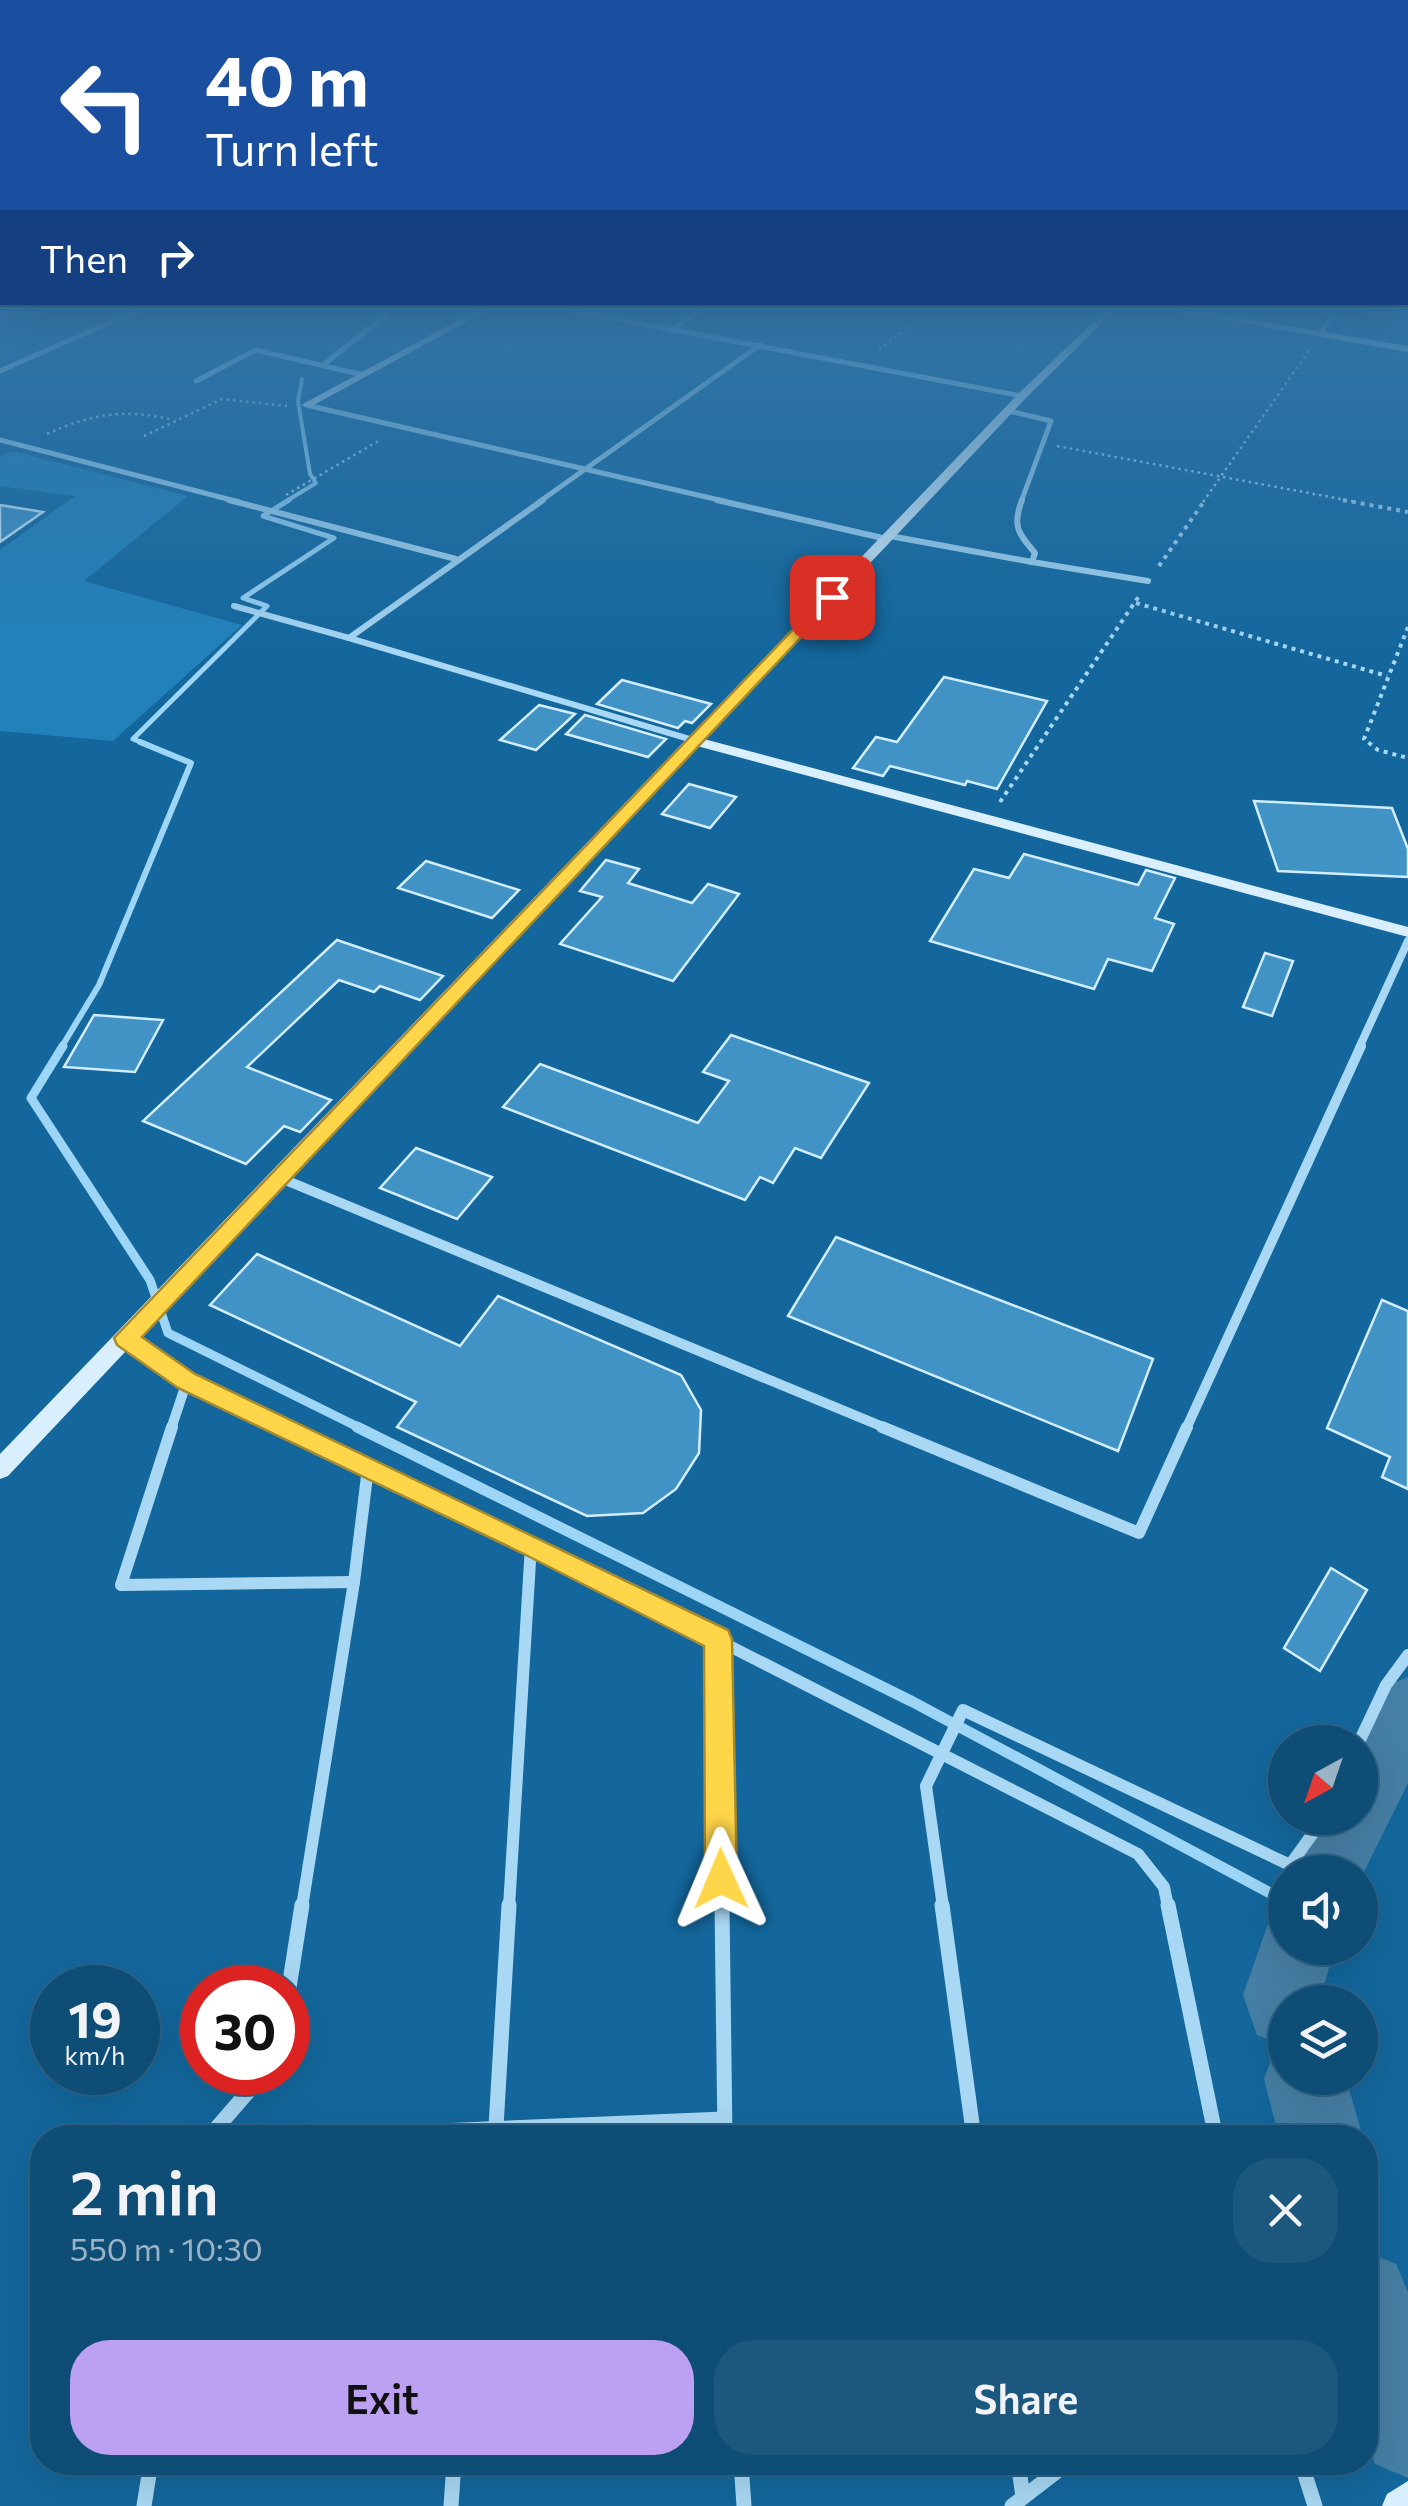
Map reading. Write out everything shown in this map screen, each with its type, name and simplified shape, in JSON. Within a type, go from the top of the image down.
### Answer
[{"type":"street","points":[[393,425],[888,537],[1148,581]]},
{"type":"street","points":[[349,638],[646,425]]},
{"type":"street","points":[[0,1468],[995,425]]},
{"type":"street","points":[[1032,562],[1035,553],[1016,532],[1014,520],[1050,425]]},
{"type":"street","points":[[0,440],[456,558]]},
{"type":"street","points":[[234,606],[696,742],[1408,932]]},
{"type":"street","points":[[277,1176],[1139,1533],[1408,941]]},
{"type":"street","points":[[126,1338],[187,1381],[531,1545],[1138,1854],[1164,1887],[1213,2125]]},
{"type":"street","points":[[187,1381],[121,1585],[354,1582]]},
{"type":"street","points":[[293,1965],[354,1582],[368,1468]]},
{"type":"street","points":[[492,2125],[531,1545]]},
{"type":"street","points":[[718,1639],[724,2125]]},
{"type":"street","points":[[1367,1725],[1386,1685],[1408,1656]]},
{"type":"street","points":[[972,2125],[926,1786],[964,1710],[1290,1865],[1312,1835]]},
{"type":"street","points":[[219,2125],[245,2095]]},
{"type":"street","points":[[617,2125],[724,2119]]},
{"type":"street","points":[[144,2506],[149,2475]]},
{"type":"street","points":[[451,2506],[453,2475]]},
{"type":"street","points":[[743,2475],[744,2506]]},
{"type":"street","points":[[1017,2501],[1018,2475]]},
{"type":"street","points":[[1017,2501],[1052,2475]]},
{"type":"street","points":[[1305,2475],[1315,2506]]},
{"type":"street","points":[[1399,2506],[1408,2498]]},
{"type":"path","points":[[22,446],[67,425]]},
{"type":"path","points":[[144,436],[164,425]]},
{"type":"path","points":[[262,509],[402,427]]},
{"type":"path","points":[[1042,443],[1408,512]]},
{"type":"path","points":[[1134,602],[1387,676]]},
{"type":"path","points":[[1408,626],[1364,739],[1378,750],[1408,758]]},
{"type":"shaded area","points":[[12,451],[188,496],[84,581],[242,625],[113,741],[0,731],[0,550],[75,496],[0,486],[0,457]]},
{"type":"building","points":[[0,505],[43,512],[0,542]]},
{"type":"building","points":[[944,677],[1047,701],[997,789],[890,766],[883,776],[853,768],[876,737],[897,742]]},
{"type":"building","points":[[622,680],[711,704],[692,723],[685,721],[678,728],[597,704]]},
{"type":"building","points":[[539,705],[575,714],[536,750],[500,740]]},
{"type":"building","points":[[585,715],[666,739],[648,757],[566,734]]},
{"type":"building","points":[[689,784],[736,797],[710,828],[662,814]]},
{"type":"building","points":[[1254,801],[1392,808],[1408,849],[1408,877],[1278,871]]},
{"type":"building","points":[[1024,854],[1138,885],[1146,870],[1175,878],[1155,918],[1174,924],[1152,971],[1108,959],[1094,989],[930,941],[974,869],[1009,878]]},
{"type":"building","points":[[606,860],[639,869],[628,883],[692,903],[708,884],[739,894],[673,981],[560,944],[602,897],[580,891]]},
{"type":"building","points":[[426,861],[519,890],[492,918],[398,888]]},
{"type":"building","points":[[337,940],[443,976],[420,1000],[380,986],[374,992],[339,980],[247,1067],[331,1100],[300,1132],[284,1126],[246,1164],[143,1121]]},
{"type":"building","points":[[1265,953],[1293,961],[1272,1016],[1243,1007]]},
{"type":"building","points":[[94,1015],[163,1020],[135,1072],[64,1067]]},
{"type":"building","points":[[731,1035],[869,1083],[821,1158],[795,1148],[773,1183],[760,1177],[745,1200],[503,1107],[540,1064],[698,1123],[729,1081],[703,1072]]},
{"type":"building","points":[[416,1148],[492,1177],[457,1219],[380,1188]]},
{"type":"building","points":[[836,1237],[1153,1359],[1118,1451],[788,1316]]},
{"type":"building","points":[[257,1254],[460,1346],[498,1296],[681,1375],[701,1410],[699,1453],[676,1489],[643,1513],[587,1516],[397,1427],[416,1402],[210,1305]]},
{"type":"building","points":[[1382,1300],[1408,1311],[1408,1489],[1382,1477],[1390,1457],[1327,1428]]},
{"type":"building","points":[[1331,1568],[1367,1590],[1320,1671],[1284,1648]]},
{"type":"waterway","points":[[285,502],[316,483],[310,474],[302,425]]},
{"type":"waterway","points":[[146,744],[133,739],[267,606],[243,598],[334,538],[263,516],[289,500]]},
{"type":"waterway","points":[[61,1048],[99,985],[191,763],[140,742]]},
{"type":"waterway","points":[[63,1046],[31,1098],[150,1280],[168,1333],[362,1429]]},
{"type":"waterway","points":[[357,1427],[913,1702],[1268,1892]]},
{"type":"waterway","points":[[1378,1767],[1408,1711]]},
{"type":"waterway","points":[[1333,1855],[1343,1835]]},
{"type":"waterway","points":[[1285,1985],[1291,1965]]},
{"type":"waterway","points":[[1310,2095],[1318,2125]]},
{"type":"waterway","points":[[1378,2336],[1408,2431]]},
{"type":"route","points":[[721,1879],[718,1639],[187,1381],[126,1338],[832,597]]}]
